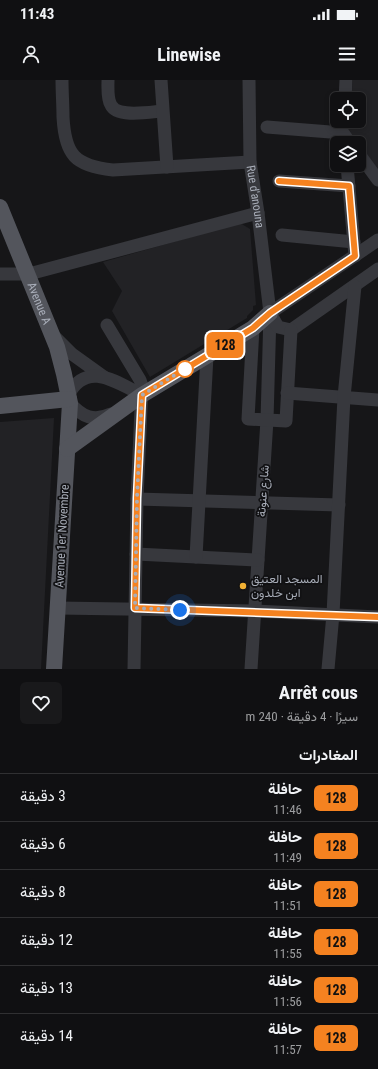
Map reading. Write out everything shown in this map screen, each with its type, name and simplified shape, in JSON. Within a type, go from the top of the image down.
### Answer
[{"type":"main road","name":"Avenue A","points":[[0,207],[29,274],[51,332],[64,374],[69,399]]},
{"type":"main road","points":[[67,449],[114,413],[253,328],[270,313]]},
{"type":"main road","points":[[0,406],[69,399]]},
{"type":"main road","name":"Avenue 1er Novembre","points":[[54,669],[69,399]]},
{"type":"street","points":[[62,80],[64,135],[70,151],[75,158],[92,167],[113,170],[250,162]]},
{"type":"street","points":[[108,80],[110,104],[113,109],[119,112],[162,111]]},
{"type":"street","points":[[161,80],[167,167]]},
{"type":"street","name":"Rue d'anouna","points":[[248,80],[250,162],[258,213],[270,313]]},
{"type":"street","points":[[345,92],[346,80]]},
{"type":"street","points":[[267,127],[345,135]]},
{"type":"street","points":[[366,164],[378,180]]},
{"type":"street","points":[[348,172],[355,256]]},
{"type":"street","points":[[279,181],[349,186]]},
{"type":"street","points":[[0,274],[29,274],[258,213]]},
{"type":"street","points":[[282,234],[354,242]]},
{"type":"street","points":[[376,244],[355,256],[270,313],[278,327],[292,330],[378,269]]},
{"type":"street","points":[[328,669],[333,614],[344,397],[355,286]]},
{"type":"street","name":"شارع عنونة","points":[[251,669],[267,420],[270,313]]},
{"type":"street","points":[[107,325],[140,380],[142,395],[137,498],[134,669]]},
{"type":"street","points":[[253,328],[248,419],[267,420],[286,420],[292,330]]},
{"type":"street","points":[[51,332],[72,354],[104,377],[142,395]]},
{"type":"street","points":[[196,557],[207,356]]},
{"type":"street","points":[[104,377],[92,376],[81,380],[75,384],[69,399],[88,418],[103,418],[114,413]]},
{"type":"street","points":[[287,393],[378,400]]},
{"type":"street","points":[[137,498],[339,505]]},
{"type":"street","points":[[136,554],[258,560]]},
{"type":"street","points":[[58,608],[255,611],[378,617]]},
{"type":"shaded area","points":[[353,80],[378,80],[378,174],[366,159],[366,136],[347,135],[348,128],[366,128],[366,92],[352,92]]},
{"type":"shaded area","points":[[240,223],[250,229],[256,305],[253,306],[253,310],[247,318],[150,377],[112,311],[122,291],[103,262]]},
{"type":"shaded area","points":[[54,418],[41,669],[0,669],[0,422]]},
{"type":"bus line","name":"128","points":[[279,181],[349,186],[355,256],[270,313],[253,328],[142,395],[137,498],[135,608],[333,614],[378,617]]},
{"type":"place","name":"المسجد العتيق ابن خلدون","points":[[243,586]]},
{"type":"route","points":[[180,610],[135,608],[137,498],[142,395],[185,369]]}]
